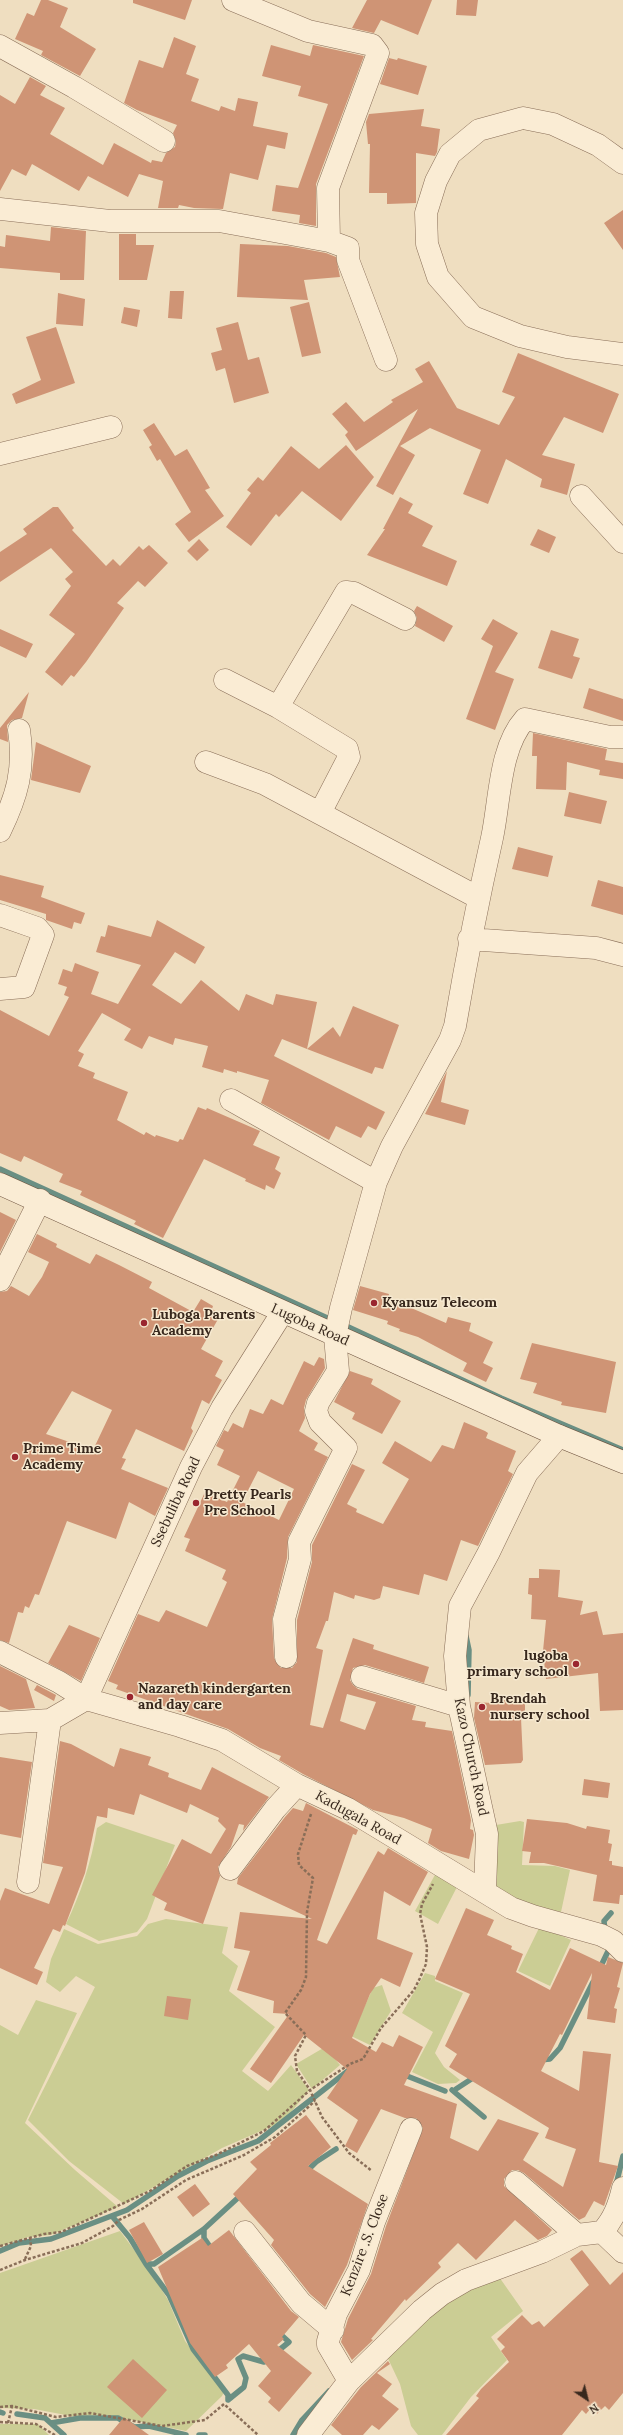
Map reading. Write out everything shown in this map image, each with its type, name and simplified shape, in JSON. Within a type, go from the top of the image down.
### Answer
[{"type":"street","points":[[233,0],[308,31],[372,46],[378,53],[328,188],[329,241]]},
{"type":"street","points":[[0,46],[74,87],[164,141]]},
{"type":"street","points":[[623,163],[598,145],[553,124],[522,118],[480,130],[450,154],[436,181],[426,213],[427,244],[438,277],[473,317],[520,336],[567,347],[623,354]]},
{"type":"street","points":[[0,209],[110,221],[219,221],[329,241],[348,248],[348,260],[386,360]]},
{"type":"street","points":[[0,454],[111,427]]},
{"type":"street","points":[[581,496],[623,542]]},
{"type":"street","points":[[278,707],[346,592],[354,593],[404,619]]},
{"type":"street","points":[[225,680],[278,707],[342,745],[349,751],[349,757],[320,813]]},
{"type":"street","points":[[286,1657],[284,1619],[300,1559],[299,1542],[346,1448],[320,1422],[316,1411],[318,1403],[338,1372],[335,1336],[376,1182],[392,1146],[450,1040],[455,1026],[477,897],[492,837],[508,748],[515,730],[525,719],[610,737],[623,737]]},
{"type":"street","points":[[0,831],[15,800],[22,753],[19,730]]},
{"type":"street","points":[[206,762],[265,784],[477,897]]},
{"type":"street","points":[[0,915],[37,928],[43,935],[24,987],[0,989]]},
{"type":"street","points":[[470,939],[596,948],[623,955]]},
{"type":"street","points":[[231,1100],[376,1182]]},
{"type":"street","name":"Lugoba Road","points":[[0,1184],[40,1200],[282,1313],[559,1436],[623,1462]]},
{"type":"street","points":[[0,1280],[40,1200]]},
{"type":"street","name":"Ssebuliba Road","points":[[86,1699],[191,1467],[222,1408],[282,1313]]},
{"type":"street","name":"Kazo Church Road","points":[[485,1890],[488,1834],[459,1706],[455,1656],[460,1606],[489,1552],[527,1473],[559,1436]]},
{"type":"street","name":"Kadugala Road","points":[[0,1652],[59,1682],[86,1699],[180,1726],[222,1740],[306,1790],[348,1809],[443,1867],[518,1910],[613,1940],[623,1952]]},
{"type":"street","points":[[362,1677],[459,1706]]},
{"type":"street","points":[[1,1725],[50,1720],[86,1699]]},
{"type":"street","points":[[28,1882],[50,1720]]},
{"type":"street","points":[[230,1869],[275,1809],[306,1790]]},
{"type":"street","name":"Kenzire .S. Close","points":[[353,2377],[328,2345],[336,2314],[359,2270],[374,2222],[411,2129]]},
{"type":"street","points":[[516,2182],[577,2235]]},
{"type":"street","points":[[308,2435],[353,2377],[422,2310],[442,2294],[466,2280],[542,2252],[577,2235],[602,2232],[610,2223],[618,2207],[623,2188]]},
{"type":"street","points":[[245,2232],[301,2303],[333,2330]]},
{"type":"street","points":[[602,2232],[623,2252]]},
{"type":"path","points":[[306,1790],[298,1854],[299,1865],[313,1878],[307,1912],[306,1977],[302,1990],[285,2013],[306,2034],[295,2056],[297,2071],[310,2090],[322,2117],[349,2153],[370,2170],[392,2177]]},
{"type":"path","points":[[0,2246],[61,2232],[150,2191],[187,2166],[216,2155],[264,2131],[310,2090],[350,2064],[363,2059],[381,2028],[414,1990],[426,1964],[427,1947],[420,1914],[422,1904],[443,1867]]},
{"type":"path","points":[[0,2270],[25,2260],[82,2243],[113,2226],[119,2220],[142,2209],[186,2180],[244,2155],[275,2137],[315,2101]]},
{"type":"path","points":[[25,2260],[31,2246],[30,2238]]},
{"type":"path","points":[[0,2407],[12,2406],[56,2417],[90,2413],[162,2426],[205,2420],[224,2404],[258,2435]]},
{"type":"path","points":[[8,2423],[12,2406]]},
{"type":"path","points":[[0,2422],[36,2424],[55,2435]]},
{"type":"green space","points":[[520,1821],[524,1822],[522,1865],[555,1866],[570,1870],[561,1912],[530,1906],[496,1888],[496,1825]]},
{"type":"green space","points":[[106,1822],[175,1845],[147,1919],[137,1932],[99,1941],[66,1924],[85,1878],[97,1828]]},
{"type":"green space","points":[[436,1873],[458,1885],[438,1924],[415,1911]]},
{"type":"green space","points":[[166,1919],[228,1927],[222,1953],[238,1966],[229,1991],[275,2027],[242,2071],[268,2091],[291,2065],[309,2090],[284,2121],[222,2148],[124,2204],[69,2161],[28,2120],[95,1987],[76,1976],[60,1992],[46,1982],[51,1959],[64,1929],[98,1944],[137,1936],[148,1924]]},
{"type":"green space","points":[[540,1926],[571,1940],[550,1986],[518,1971]]},
{"type":"green space","points":[[425,1973],[435,1976],[435,1981],[463,1993],[435,2053],[444,2067],[460,2080],[456,2083],[438,2084],[412,2072],[433,2032],[402,2013]]},
{"type":"green space","points":[[382,1985],[391,2011],[370,2045],[351,2036],[373,1988]]},
{"type":"green space","points":[[36,2000],[77,2013],[25,2123],[75,2170],[118,2207],[50,2235],[28,2237],[0,2246],[0,2025],[18,2035]]},
{"type":"green space","points":[[325,2047],[340,2065],[312,2089],[296,2064]]},
{"type":"green space","points":[[120,2231],[150,2271],[168,2300],[185,2341],[224,2392],[222,2396],[186,2431],[108,2415],[71,2416],[34,2409],[0,2408],[0,2273]]},
{"type":"green space","points":[[497,2274],[523,2311],[491,2337],[507,2360],[471,2397],[442,2435],[418,2435],[411,2426],[400,2384],[384,2350],[446,2298]]},
{"type":"green space","points":[[0,2424],[38,2424],[49,2435],[0,2435]]},
{"type":"building","points":[[41,0],[48,0],[68,8],[60,27],[96,49],[80,76],[41,55],[43,51],[15,39],[27,13],[34,16]]},
{"type":"building","points":[[133,0],[192,0],[185,20],[133,3]]},
{"type":"building","points":[[367,0],[432,0],[418,35],[381,20],[374,33],[352,28]]},
{"type":"building","points":[[457,0],[478,0],[476,16],[456,15]]},
{"type":"building","points":[[174,37],[196,46],[186,74],[199,79],[191,101],[219,111],[221,106],[235,111],[238,98],[258,102],[253,126],[288,133],[285,149],[267,145],[258,180],[230,173],[223,209],[194,208],[179,205],[178,208],[158,208],[163,181],[139,174],[128,197],[88,176],[79,191],[32,164],[26,176],[12,169],[0,191],[0,95],[15,104],[30,77],[46,86],[40,95],[65,108],[50,134],[103,165],[114,143],[151,163],[152,160],[162,162],[166,153],[175,147],[176,141],[173,133],[177,125],[137,110],[124,103],[139,60],[163,68]]},
{"type":"building","points":[[271,45],[310,56],[313,45],[364,56],[316,184],[316,226],[299,223],[300,215],[272,211],[276,185],[298,188],[328,104],[298,96],[301,86],[262,76]]},
{"type":"building","points":[[389,58],[397,60],[398,58],[427,66],[418,95],[380,84]]},
{"type":"building","points":[[424,109],[421,126],[440,129],[437,152],[435,156],[416,153],[416,203],[387,204],[387,193],[369,193],[370,144],[368,144],[366,122],[369,114]]},
{"type":"building","points":[[623,210],[623,250],[604,223]]},
{"type":"building","points":[[51,227],[86,231],[84,280],[60,280],[60,273],[0,268],[0,246],[5,247],[6,235],[50,241]]},
{"type":"building","points":[[119,234],[136,234],[136,245],[154,245],[147,280],[119,280]]},
{"type":"building","points":[[240,244],[288,246],[326,253],[336,257],[340,277],[304,280],[308,300],[237,297]]},
{"type":"building","points":[[170,291],[184,291],[182,319],[168,318]]},
{"type":"building","points":[[58,293],[85,299],[83,326],[56,324]]},
{"type":"building","points":[[309,302],[321,353],[302,357],[290,307]]},
{"type":"building","points":[[124,307],[140,310],[137,327],[121,323]]},
{"type":"building","points":[[238,322],[248,360],[259,357],[269,393],[234,403],[225,368],[216,371],[211,353],[222,350],[216,328]]},
{"type":"building","points":[[56,327],[75,383],[16,404],[12,394],[41,380],[26,337]]},
{"type":"building","points":[[518,353],[619,394],[603,433],[564,417],[542,455],[575,464],[567,495],[540,487],[542,479],[506,459],[488,504],[463,494],[481,450],[430,428],[400,446],[415,455],[393,495],[376,486],[418,409],[356,451],[345,435],[348,432],[332,414],[346,402],[364,422],[393,402],[391,400],[423,382],[415,369],[429,361],[457,408],[499,425],[515,397],[502,392]]},
{"type":"building","points":[[154,423],[175,456],[187,449],[210,488],[205,490],[224,516],[189,542],[175,524],[191,512],[160,459],[157,461],[149,447],[152,445],[143,430]]},
{"type":"building","points":[[346,445],[374,477],[341,521],[302,491],[279,517],[276,514],[251,546],[226,527],[251,493],[247,490],[258,477],[263,481],[291,446],[319,469]]},
{"type":"building","points":[[400,497],[413,504],[408,513],[433,526],[422,546],[457,561],[447,586],[367,555],[385,529],[383,529]]},
{"type":"building","points":[[53,507],[58,507],[74,528],[72,530],[106,566],[113,559],[120,566],[139,546],[143,550],[149,545],[168,563],[145,587],[138,581],[117,603],[124,608],[86,662],[74,677],[71,675],[62,686],[45,672],[75,634],[49,615],[71,586],[65,579],[73,572],[51,548],[0,582],[0,552],[27,534],[23,529]]},
{"type":"building","points":[[538,529],[556,537],[549,553],[530,545]]},
{"type":"building","points":[[199,539],[209,550],[197,561],[187,551]]},
{"type":"building","points":[[417,606],[453,626],[444,642],[415,626],[417,618],[414,611]]},
{"type":"building","points":[[493,619],[518,633],[495,672],[514,679],[495,730],[466,719],[493,646],[481,639]]},
{"type":"building","points":[[0,629],[33,644],[26,658],[0,646]]},
{"type":"building","points":[[551,630],[579,639],[573,656],[580,658],[572,679],[538,668]]},
{"type":"building","points":[[589,688],[623,699],[623,721],[583,708]]},
{"type":"building","points":[[29,692],[22,718],[12,720],[7,725],[8,742],[0,739],[0,728]]},
{"type":"building","points":[[533,733],[607,749],[605,760],[623,763],[623,779],[599,775],[600,770],[567,762],[566,790],[536,789],[537,756],[532,756]]},
{"type":"building","points":[[36,742],[91,766],[80,793],[31,780]]},
{"type":"building","points":[[569,792],[607,801],[601,824],[564,816]]},
{"type":"building","points":[[518,847],[553,856],[548,877],[512,869]]},
{"type":"building","points":[[0,875],[44,886],[41,897],[85,913],[81,924],[74,922],[72,929],[46,920],[46,914],[0,900]]},
{"type":"building","points":[[598,880],[623,887],[623,915],[591,906]]},
{"type":"building","points":[[157,920],[205,947],[195,964],[175,952],[152,985],[181,1004],[201,980],[239,1011],[246,994],[273,1005],[276,994],[317,1002],[307,1049],[282,1039],[274,1056],[385,1112],[376,1130],[368,1126],[361,1138],[336,1126],[329,1140],[261,1103],[269,1080],[237,1071],[237,1073],[224,1069],[223,1073],[202,1067],[208,1046],[175,1038],[173,1045],[149,1036],[142,1049],[124,1040],[131,1029],[102,1013],[78,1051],[84,1054],[78,1066],[95,1073],[93,1078],[128,1092],[117,1120],[144,1135],[146,1132],[155,1137],[156,1135],[178,1142],[180,1139],[183,1140],[198,1107],[206,1110],[207,1108],[260,1131],[253,1145],[280,1157],[275,1169],[281,1173],[274,1189],[266,1185],[265,1190],[204,1159],[163,1238],[134,1224],[136,1221],[80,1195],[82,1191],[59,1182],[63,1174],[24,1156],[21,1162],[0,1153],[0,1010],[49,1036],[69,997],[64,995],[67,987],[58,984],[63,969],[72,972],[75,963],[99,972],[91,994],[118,1004],[141,965],[96,952],[101,936],[105,937],[108,925],[151,937]]},
{"type":"building","points":[[353,1006],[399,1025],[383,1069],[375,1067],[372,1074],[307,1049],[333,1027],[340,1037]]},
{"type":"building","points":[[447,1071],[441,1102],[469,1110],[465,1125],[425,1114]]},
{"type":"building","points":[[0,1212],[16,1220],[0,1252]]},
{"type":"building","points":[[37,1234],[57,1244],[56,1247],[90,1264],[96,1254],[119,1265],[152,1282],[149,1288],[193,1312],[201,1299],[213,1306],[212,1309],[221,1314],[201,1349],[223,1361],[215,1376],[222,1380],[209,1404],[202,1400],[191,1428],[193,1431],[184,1451],[136,1429],[122,1458],[126,1459],[121,1469],[168,1488],[155,1516],[129,1502],[116,1539],[67,1521],[39,1595],[35,1594],[29,1608],[25,1606],[23,1613],[18,1612],[9,1643],[0,1640],[0,1292],[7,1291],[11,1286],[29,1296],[42,1277],[49,1262],[28,1252]],"holes":[[[72,1391],[112,1410],[93,1450],[46,1434]]]},
{"type":"building","points":[[360,1286],[389,1294],[388,1298],[446,1323],[448,1317],[471,1323],[469,1331],[493,1342],[483,1363],[493,1368],[486,1382],[463,1371],[467,1363],[418,1337],[399,1331],[400,1329],[387,1324],[388,1321],[353,1310]]},
{"type":"building","points":[[532,1343],[616,1362],[606,1413],[561,1405],[562,1402],[533,1393],[537,1383],[520,1379]]},
{"type":"building","points":[[319,1357],[324,1359],[325,1368],[306,1400],[304,1408],[305,1418],[299,1431],[318,1443],[314,1450],[328,1457],[288,1537],[287,1558],[272,1619],[274,1658],[281,1668],[292,1668],[297,1662],[297,1620],[312,1562],[312,1545],[352,1464],[365,1470],[347,1504],[357,1509],[356,1512],[383,1524],[409,1479],[382,1463],[395,1441],[431,1462],[442,1445],[454,1449],[464,1422],[488,1433],[486,1438],[516,1451],[508,1471],[513,1474],[478,1546],[461,1540],[447,1581],[424,1574],[419,1595],[383,1586],[380,1598],[374,1600],[355,1595],[354,1599],[334,1592],[328,1621],[326,1621],[316,1648],[323,1650],[310,1725],[323,1728],[353,1638],[374,1645],[373,1649],[429,1667],[424,1683],[365,1665],[353,1668],[350,1680],[358,1689],[416,1706],[412,1720],[426,1722],[425,1727],[452,1731],[471,1820],[470,1829],[473,1830],[474,1835],[469,1859],[441,1851],[428,1843],[432,1829],[404,1818],[373,1810],[303,1774],[279,1760],[281,1756],[260,1748],[228,1729],[116,1689],[118,1685],[108,1681],[138,1614],[159,1622],[166,1610],[207,1627],[227,1582],[222,1579],[226,1570],[185,1551],[190,1539],[184,1537],[205,1492],[227,1502],[240,1476],[217,1465],[224,1450],[216,1446],[224,1430],[228,1432],[233,1423],[243,1428],[250,1409],[263,1414],[271,1399],[283,1405],[304,1361],[314,1366]],"holes":[[[258,1471],[294,1489],[279,1520],[242,1502]],[[347,1694],[376,1702],[365,1730],[340,1721]]]},
{"type":"building","points":[[350,1371],[373,1379],[371,1384],[401,1401],[382,1434],[352,1419],[355,1413],[334,1402]]},
{"type":"building","points":[[539,1569],[560,1570],[558,1597],[583,1601],[580,1615],[597,1611],[603,1635],[623,1633],[623,1710],[600,1711],[598,1673],[546,1679],[543,1651],[546,1620],[531,1619],[532,1595],[528,1594],[529,1578],[539,1578]]},
{"type":"building","points":[[69,1625],[100,1638],[81,1681],[48,1663]]},
{"type":"building","points":[[0,1666],[26,1679],[35,1708],[9,1710],[0,1706]]},
{"type":"building","points":[[37,1685],[56,1695],[54,1701],[34,1690]]},
{"type":"building","points":[[492,1700],[525,1700],[525,1718],[521,1718],[523,1760],[521,1763],[485,1765],[474,1718],[475,1702],[492,1703]]},
{"type":"building","points":[[60,1741],[71,1744],[114,1767],[120,1748],[151,1757],[148,1765],[169,1773],[168,1777],[201,1790],[212,1767],[269,1797],[243,1831],[244,1825],[239,1824],[231,1847],[218,1867],[220,1876],[203,1924],[164,1910],[167,1903],[152,1895],[182,1839],[211,1854],[226,1829],[218,1821],[219,1818],[190,1804],[187,1813],[140,1794],[134,1815],[108,1808],[107,1818],[97,1816],[85,1873],[65,1926],[63,1925],[60,1932],[53,1929],[34,1968],[43,1972],[37,1985],[0,1968],[0,1901],[5,1888],[49,1904],[63,1867],[43,1863]]},
{"type":"building","points":[[0,1757],[32,1762],[21,1838],[0,1834]]},
{"type":"building","points":[[584,1779],[610,1783],[608,1798],[582,1795]]},
{"type":"building","points":[[306,1803],[358,1830],[356,1835],[353,1834],[317,1940],[327,1944],[378,1851],[384,1855],[388,1848],[428,1872],[410,1906],[384,1891],[377,1939],[413,1953],[400,1987],[381,1978],[370,1994],[352,2038],[376,2052],[382,2042],[393,2047],[399,2035],[423,2047],[404,2085],[457,2104],[450,2138],[478,2151],[498,2119],[539,2133],[523,2160],[563,2187],[576,2149],[545,2138],[549,2128],[449,2067],[457,2054],[445,2046],[470,1994],[435,1979],[466,1908],[494,1920],[487,1935],[512,1946],[511,1949],[523,1954],[516,1972],[550,1990],[570,1948],[606,1965],[608,1957],[623,1963],[617,1987],[620,1988],[614,2008],[617,2009],[615,2023],[587,2019],[592,1973],[562,2035],[560,2034],[541,2071],[579,2091],[583,2051],[611,2054],[599,2162],[618,2166],[604,2206],[594,2201],[585,2217],[579,2220],[524,2173],[518,2170],[512,2170],[504,2179],[504,2186],[552,2230],[547,2236],[538,2240],[515,2220],[476,2260],[458,2243],[438,2263],[441,2267],[406,2301],[405,2299],[371,2339],[373,2340],[352,2360],[341,2342],[348,2319],[371,2274],[386,2226],[423,2128],[416,2118],[405,2118],[381,2109],[357,2153],[345,2146],[358,2120],[327,2098],[347,2069],[304,2035],[271,2083],[250,2069],[289,2014],[273,2013],[274,2001],[237,1990],[250,1951],[234,1948],[240,1912],[312,1919],[237,1884],[238,1878],[293,1808],[303,1811]]},
{"type":"building","points":[[527,1819],[567,1823],[586,1829],[587,1826],[610,1830],[608,1843],[612,1844],[609,1861],[612,1861],[612,1865],[623,1867],[623,1895],[620,1895],[619,1904],[593,1901],[597,1875],[544,1863],[529,1863],[531,1852],[522,1851]]},
{"type":"building","points":[[167,1996],[191,1999],[188,2020],[164,2016]]},
{"type":"building","points":[[306,2115],[331,2147],[308,2166],[368,2204],[347,2265],[325,2307],[310,2294],[271,2245],[274,2240],[233,2194],[257,2169],[250,2162],[271,2145],[270,2143]]},
{"type":"building","points":[[195,2184],[210,2204],[193,2217],[177,2197]]},
{"type":"building","points":[[144,2222],[163,2254],[147,2263],[129,2230]]},
{"type":"building","points":[[229,2230],[291,2311],[299,2317],[282,2337],[284,2339],[277,2345],[312,2373],[279,2412],[268,2402],[271,2398],[258,2386],[271,2371],[249,2344],[226,2365],[228,2368],[215,2377],[190,2343],[158,2267],[202,2238],[208,2246]]},
{"type":"building","points":[[582,2250],[610,2285],[623,2272],[623,2393],[609,2410],[605,2406],[597,2414],[591,2408],[586,2414],[582,2410],[562,2435],[446,2435],[479,2398],[476,2396],[481,2389],[509,2362],[501,2351],[505,2347],[497,2339],[522,2315],[532,2325],[539,2321],[544,2327],[589,2285],[570,2259]]},
{"type":"building","points":[[133,2359],[167,2390],[142,2418],[107,2387]]},
{"type":"building","points":[[388,2361],[390,2364],[377,2373],[392,2384],[382,2396],[399,2409],[379,2430],[372,2425],[363,2435],[342,2435],[331,2425],[361,2387]]},
{"type":"building","points":[[124,2417],[149,2435],[109,2435]]},
{"type":"waterway","points":[[0,1169],[334,1321]]},
{"type":"waterway","points":[[342,1324],[501,1398],[623,1450]]},
{"type":"waterway","points":[[466,1636],[469,1650],[468,1695]]},
{"type":"waterway","points":[[605,1931],[604,1921],[611,1913]]},
{"type":"waterway","points":[[600,1968],[610,1947]]},
{"type":"waterway","points":[[540,2060],[550,2059],[560,2048],[593,1982]]},
{"type":"waterway","points":[[0,2251],[19,2243],[51,2239],[127,2210],[178,2176],[207,2161],[258,2141],[349,2070]]},
{"type":"waterway","points":[[402,2074],[445,2091]]},
{"type":"waterway","points":[[456,2089],[476,2076]]},
{"type":"waterway","points":[[452,2090],[484,2117]]},
{"type":"waterway","points":[[305,2173],[316,2162],[336,2149]]},
{"type":"waterway","points":[[616,2185],[623,2156]]},
{"type":"waterway","points":[[112,2216],[130,2238],[146,2264],[154,2264],[204,2229],[241,2195]]},
{"type":"waterway","points":[[204,2229],[204,2238],[213,2251]]},
{"type":"waterway","points":[[146,2264],[169,2295],[193,2349],[228,2395],[228,2400],[244,2387],[246,2378],[238,2359],[243,2356],[264,2362],[267,2356]]},
{"type":"waterway","points":[[276,2349],[278,2351],[289,2342],[278,2332]]},
{"type":"waterway","points":[[293,2435],[302,2420],[329,2391]]},
{"type":"waterway","points":[[17,2414],[45,2418],[64,2435]]},
{"type":"waterway","points":[[51,2423],[80,2418],[118,2418],[134,2427],[149,2426],[186,2435]]},
{"type":"waterway","points":[[199,2435],[205,2435]]},
{"type":"place","name":"Kyansuz Telecom","points":[[374,1303]]},
{"type":"place","name":"Luboga Parents Academy","points":[[144,1323]]},
{"type":"place","name":"Prime Time Academy","points":[[15,1457]]},
{"type":"place","name":"Pretty Pearls Pre School","points":[[196,1503]]},
{"type":"place","name":"lugoba primary school","points":[[576,1664]]},
{"type":"place","name":"Nazareth kindergarten and day care","points":[[130,1697]]},
{"type":"place","name":"Brendah nursery school","points":[[482,1707]]}]
